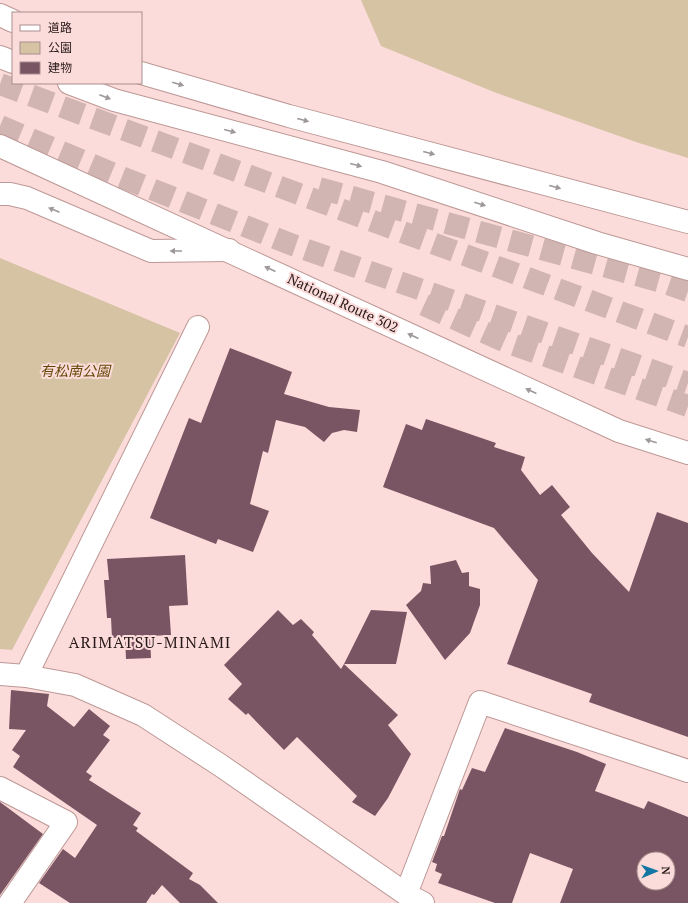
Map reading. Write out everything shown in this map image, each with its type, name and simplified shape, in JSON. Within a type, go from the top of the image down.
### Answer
[{"type":"main road","points":[[0,15],[12,21]]},
{"type":"main road","points":[[0,57],[12,62]]},
{"type":"main road","points":[[142,73],[289,116],[688,222]]},
{"type":"main road","points":[[71,84],[114,100],[382,172],[597,243],[688,269]]},
{"type":"main road","name":"National Route 302","points":[[0,146],[229,250],[619,431],[688,453]]},
{"type":"main road","points":[[0,194],[10,194],[27,198],[151,251],[229,250]]},
{"type":"main road","points":[[26,676],[198,327]]},
{"type":"main road","points":[[0,674],[26,676],[75,685],[143,715],[220,765],[415,898],[480,702],[688,772]]},
{"type":"main road","points":[[0,788],[66,822],[10,903]]},
{"type":"green space","points":[[361,0],[688,0],[688,158],[639,143],[494,92],[381,46]]},
{"type":"green space","name":"有松南公園","points":[[0,258],[180,333],[12,650],[0,649]]},
{"type":"building","points":[[230,348],[292,372],[284,394],[329,407],[360,410],[357,432],[344,430],[332,433],[324,442],[305,427],[276,420],[268,453],[263,451],[250,504],[269,511],[253,552],[218,539],[216,544],[150,518],[189,418],[201,423]]},
{"type":"building","points":[[426,419],[496,443],[494,447],[525,457],[521,470],[540,495],[552,485],[570,507],[561,515],[592,553],[629,592],[657,512],[688,523],[688,737],[589,702],[592,694],[507,664],[538,580],[494,528],[383,487],[406,424],[422,430]]},
{"type":"building","points":[[185,555],[188,605],[169,606],[171,635],[150,636],[151,658],[126,659],[125,637],[112,638],[111,618],[107,618],[104,580],[109,580],[107,559]]},
{"type":"building","points":[[456,560],[462,573],[469,572],[469,586],[480,589],[480,605],[470,633],[445,660],[406,605],[421,591],[423,583],[431,584],[430,566]]},
{"type":"building","points":[[278,610],[293,625],[301,619],[314,632],[312,635],[341,669],[344,664],[398,715],[388,725],[411,754],[388,798],[375,816],[352,802],[357,796],[297,737],[284,750],[248,713],[246,715],[228,699],[242,684],[224,665]]},
{"type":"building","points":[[371,610],[407,612],[396,664],[344,664]]},
{"type":"building","points":[[11,690],[49,694],[47,706],[74,727],[89,709],[110,726],[103,735],[110,740],[86,772],[92,776],[89,780],[141,813],[133,825],[138,828],[136,831],[193,873],[189,879],[200,885],[218,903],[180,903],[162,885],[154,895],[152,894],[146,903],[70,903],[39,883],[63,849],[75,858],[97,825],[13,767],[20,756],[12,750],[26,730],[9,729]]},
{"type":"building","points":[[505,728],[577,752],[606,764],[595,791],[644,809],[648,801],[688,817],[688,903],[560,903],[573,869],[530,853],[512,903],[495,903],[438,883],[442,874],[435,871],[437,864],[432,862],[442,836],[444,836],[460,789],[462,790],[472,768],[485,772]]},
{"type":"building","points":[[0,802],[43,834],[0,895]]},
{"type":"tunnel","points":[[0,84],[688,337]]},
{"type":"tunnel","points":[[0,126],[121,177],[293,245],[688,383]]},
{"type":"tunnel","points":[[319,188],[662,282],[688,291]]},
{"type":"tunnel","points":[[424,305],[506,342],[688,406]]},
{"type":"district","name":"ARIMATSU-MINAMI","points":[[150,642]]}]
